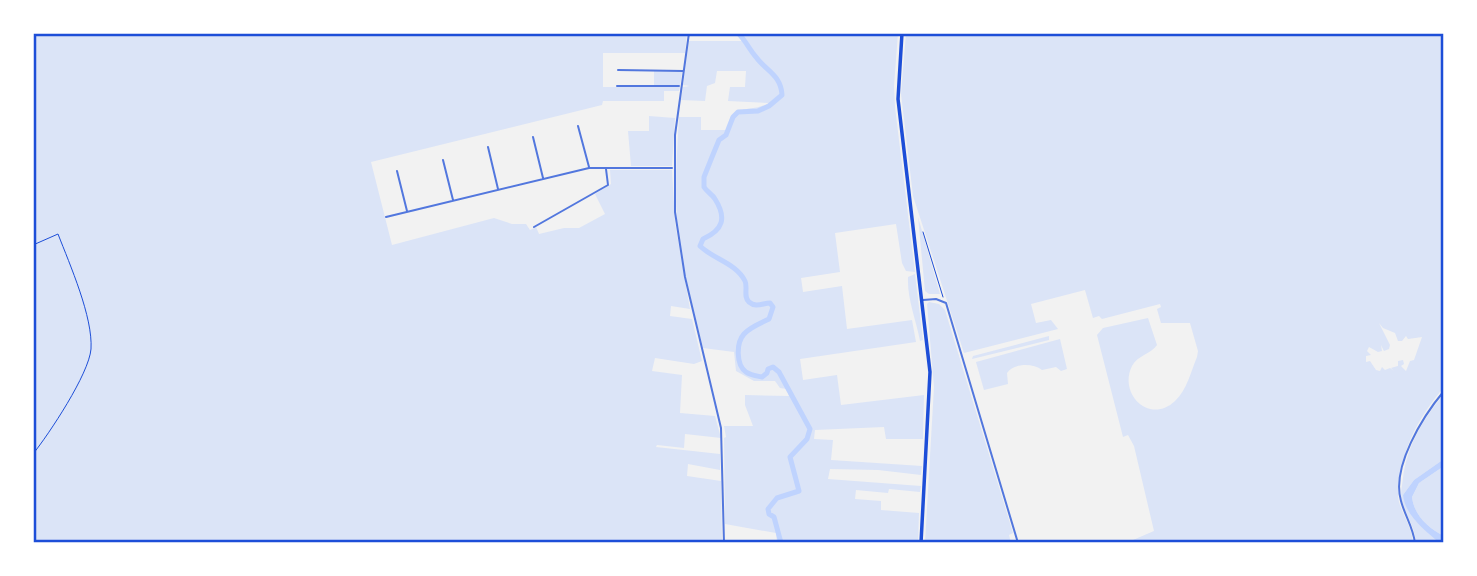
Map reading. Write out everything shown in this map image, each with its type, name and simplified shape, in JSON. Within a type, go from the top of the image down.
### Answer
[{"type":"main road","points":[[902,33],[898,99],[930,372],[921,543]]},
{"type":"street","points":[[689,33],[674,168],[676,223],[685,276],[723,442],[724,543]]},
{"type":"street","points":[[618,70],[684,71]]},
{"type":"street","points":[[617,86],[682,86]]},
{"type":"street","points":[[578,126],[589,168]]},
{"type":"street","points":[[533,136],[544,179]]},
{"type":"street","points":[[488,147],[498,190]]},
{"type":"street","points":[[443,160],[453,201]]},
{"type":"street","points":[[386,218],[589,168],[674,168]]},
{"type":"street","points":[[534,227],[608,185],[606,168]]},
{"type":"street","points":[[397,171],[407,212]]},
{"type":"street","points":[[922,300],[936,299],[946,303],[1018,543]]},
{"type":"street","points":[[1415,543],[1412,527],[1401,501],[1403,467],[1415,431],[1444,391]]},
{"type":"path","points":[[923,232],[946,303]]},
{"type":"path","points":[[33,245],[58,234],[83,306],[91,352],[87,366],[49,435],[33,454]]},
{"type":"shaded area","points":[[33,33],[687,33],[685,53],[603,53],[603,87],[680,87],[679,91],[664,91],[664,101],[603,101],[602,105],[371,162],[392,245],[494,218],[512,224],[526,224],[530,230],[536,227],[539,234],[564,228],[579,228],[605,214],[595,194],[611,184],[610,170],[672,170],[675,223],[690,309],[671,306],[670,316],[692,319],[702,361],[694,364],[655,358],[652,371],[682,375],[680,413],[715,416],[721,438],[685,434],[684,448],[656,447],[720,454],[720,470],[688,464],[687,476],[721,481],[722,543],[33,543]]},
{"type":"shaded area","points":[[736,33],[898,33],[895,107],[915,272],[906,271],[902,263],[896,224],[835,233],[840,272],[801,278],[803,292],[842,286],[847,329],[912,320],[916,342],[800,359],[803,380],[837,375],[841,405],[924,395],[923,439],[886,439],[884,427],[815,430],[814,439],[833,440],[831,460],[922,466],[921,475],[878,470],[830,469],[828,479],[921,486],[920,492],[856,490],[855,499],[881,501],[881,510],[919,513],[918,543],[777,543],[776,533],[725,524],[724,426],[753,426],[745,405],[745,395],[789,396],[787,389],[780,388],[775,381],[754,381],[736,371],[734,352],[703,348],[681,252],[676,207],[679,117],[701,117],[701,130],[727,130],[734,115],[769,103],[728,101],[730,87],[745,87],[746,71],[717,71],[715,83],[707,86],[705,101],[681,100],[683,87],[690,86],[683,85],[689,41],[743,41]]},
{"type":"shaded area","points":[[906,33],[1444,33],[1444,387],[1414,430],[1402,467],[1398,499],[1413,543],[1126,543],[1154,531],[1134,446],[1128,435],[1123,437],[1097,335],[1103,328],[1148,318],[1157,345],[1132,366],[1129,387],[1139,403],[1156,410],[1175,401],[1183,391],[1197,357],[1198,351],[1190,323],[1161,323],[1157,309],[1161,307],[1160,304],[1102,319],[1099,316],[1093,318],[1085,290],[1031,304],[1036,323],[1051,320],[1058,329],[964,353],[913,196],[901,94]],"holes":[[[1379,323],[1383,328],[1395,333],[1398,341],[1402,341],[1406,336],[1408,339],[1422,337],[1414,360],[1410,361],[1406,371],[1401,366],[1404,364],[1403,360],[1398,361],[1398,366],[1391,368],[1394,371],[1382,367],[1380,371],[1376,370],[1370,361],[1366,362],[1366,356],[1371,355],[1367,351],[1369,347],[1378,352],[1382,351],[1381,345],[1384,351],[1389,349],[1390,345]]]},
{"type":"shaded area","points":[[654,71],[682,72],[680,85],[654,85]]},
{"type":"shaded area","points":[[649,116],[675,118],[672,166],[631,166],[628,131],[649,131]]},
{"type":"shaded area","points":[[918,217],[940,294],[929,294],[925,291]]},
{"type":"shaded area","points":[[915,274],[923,340],[920,341],[908,285],[908,277]]},
{"type":"shaded area","points":[[927,304],[939,304],[945,310],[1013,533],[1009,535],[1011,543],[925,543],[934,387]]},
{"type":"shaded area","points":[[1049,336],[1049,340],[972,359],[973,356]]},
{"type":"shaded area","points":[[1060,339],[1067,369],[1061,371],[1056,367],[1042,370],[1034,366],[1019,366],[1007,373],[1008,384],[984,390],[976,362]]},
{"type":"shaded area","points":[[1444,394],[1444,459],[1414,480],[1403,495],[1416,521],[1440,543],[1416,543],[1401,498],[1405,466],[1417,433]]},
{"type":"shaded area","points":[[1444,466],[1444,536],[1423,520],[1413,504],[1412,497],[1419,483]]},
{"type":"water","points":[[1444,459],[1444,466],[1419,483],[1412,497],[1413,504],[1423,520],[1444,536],[1444,543],[1440,543],[1412,516],[1403,495],[1414,480]]},
{"type":"waterway","points":[[738,33],[776,78],[782,95],[758,111],[738,112],[733,117],[726,135],[719,140],[704,177],[704,187],[714,197],[722,218],[719,227],[703,239],[700,246],[741,275],[746,283],[746,297],[749,302],[757,305],[770,303],[773,307],[769,319],[749,329],[741,338],[738,354],[740,364],[752,375],[762,377],[773,367],[779,372],[810,429],[807,439],[790,457],[799,491],[777,498],[768,509],[769,514],[774,517],[781,543]]}]
